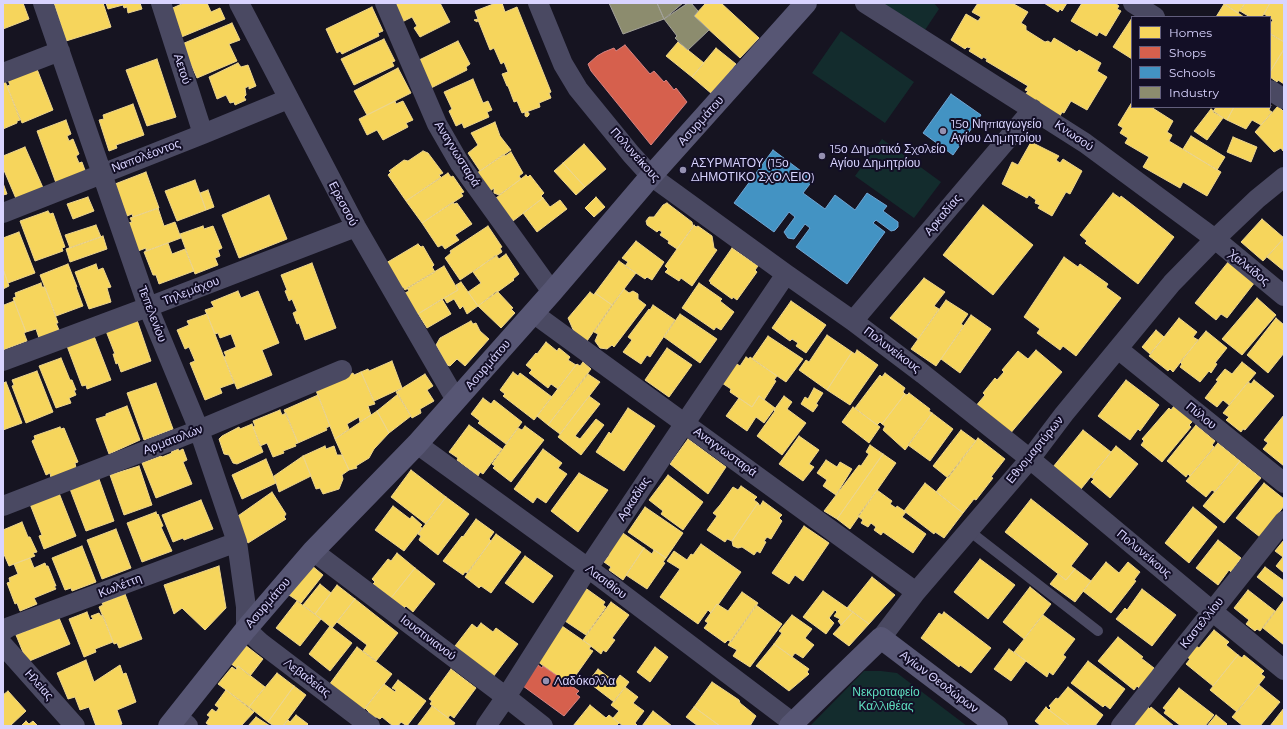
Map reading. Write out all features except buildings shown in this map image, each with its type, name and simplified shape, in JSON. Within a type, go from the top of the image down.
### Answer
[{"type":"street","name":"Τεπελενίου","points":[[43,3],[148,307],[199,430],[237,542],[246,607],[246,629]]},
{"type":"street","name":"Αετού","points":[[161,3],[203,134]]},
{"type":"street","name":"Ερεσσού","points":[[239,3],[356,227],[456,400]]},
{"type":"street","name":"Αναγνωσταρά","points":[[385,3],[441,131],[460,164],[552,292]]},
{"type":"street","name":"Πολυνείκους","points":[[538,3],[563,64],[578,89],[651,176],[786,274],[853,320],[923,374],[1030,459],[1284,670]]},
{"type":"street","name":"Ασυρμάτου","points":[[178,723],[246,629],[313,551],[417,444],[552,292],[651,176],[806,3]]},
{"type":"street","name":"Κνωσού","points":[[865,3],[1085,143],[1215,239]]},
{"type":"street","points":[[1133,3],[1153,16]]},
{"type":"street","points":[[3,73],[60,51]]},
{"type":"street","points":[[1271,91],[1284,99]]},
{"type":"street","name":"Ναπολέοντος","points":[[3,213],[203,134],[288,98]]},
{"type":"street","name":"Αρκαδίας","points":[[853,320],[1033,109]]},
{"type":"street","name":"Εθνομαρτύρων","points":[[792,725],[881,638],[916,592],[1030,459],[1064,414],[1172,283],[1257,199],[1284,177]]},
{"type":"street","name":"Τηλεμάχου","points":[[3,361],[356,227]]},
{"type":"street","name":"Χαλκίδος","points":[[1215,239],[1284,296]]},
{"type":"street","name":"Αρκαδίας","points":[[486,726],[684,423],[786,274]]},
{"type":"street","name":"Αναγνωσταρά","points":[[533,313],[916,592]]},
{"type":"street","name":"Πύλου","points":[[1118,349],[1284,483]]},
{"type":"street","name":"Αρματολών","points":[[3,506],[199,430],[342,370]]},
{"type":"street","name":"Λασιθίου","points":[[417,444],[588,568],[792,725]]},
{"type":"street","name":"Καστελλίου","points":[[1121,726],[1284,521]]},
{"type":"street","name":"Κωλέττη","points":[[3,631],[17,624],[237,542]]},
{"type":"street","name":"Ιουστινιανού","points":[[313,551],[543,726]]},
{"type":"street","name":"Λεβαδείας","points":[[246,629],[261,643],[370,726]]},
{"type":"street","name":"Αγίων Θεοδώρων","points":[[881,638],[997,726]]},
{"type":"street","name":"Ηλείας","points":[[3,645],[75,726]]},
{"type":"lane","points":[[968,530],[1098,631]]},
{"type":"green space","points":[[883,3],[934,3],[939,9],[925,30]]},
{"type":"green space","points":[[841,31],[914,82],[885,123],[812,73]]},
{"type":"green space","points":[[882,139],[941,182],[914,218],[855,176]]},
{"type":"green space","name":"Νεκροταφείο Καλλιθέας","points":[[864,671],[897,673],[967,726],[810,726]]},
{"type":"place","name":"15ο Νηπιαγωγείο Αγίου Δημητρίου","points":[[943,131]]},
{"type":"place","name":"15ο Δημοτικό Σχολείο Αγίου Δημητρίου","points":[[822,156]]},
{"type":"place","name":"ΑΣΥΡΜΑΤΟΥ (15ο ΔΗΜΟΤΙΚΟ ΣΧΟΛΕΙΟ)","points":[[683,170]]},
{"type":"place","name":"Λαδόκολλα","points":[[546,681]]}]
